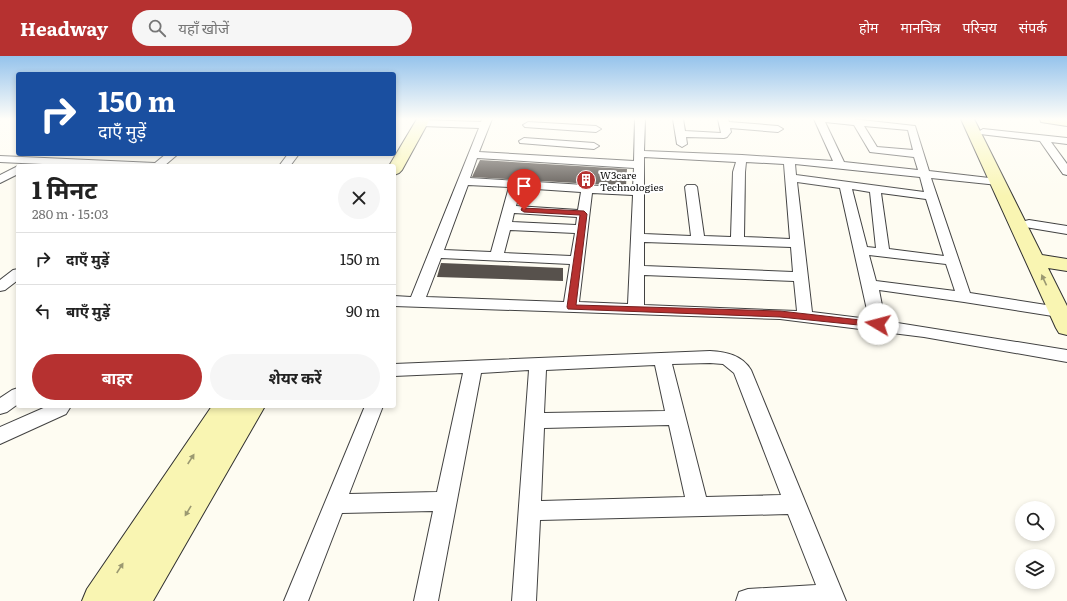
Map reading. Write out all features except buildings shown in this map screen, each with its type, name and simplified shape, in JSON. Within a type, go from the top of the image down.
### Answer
[{"type":"street","points":[[396,166],[407,144]]},
{"type":"street","points":[[418,302],[477,144]]},
{"type":"street","points":[[520,158],[523,144]]},
{"type":"street","points":[[572,144],[594,146],[591,162]]},
{"type":"street","points":[[636,309],[639,144]]},
{"type":"street","points":[[682,144],[684,156]]},
{"type":"street","points":[[831,144],[840,165]]},
{"type":"street","points":[[870,144],[874,150],[919,154]]},
{"type":"street","points":[[917,144],[931,196],[964,297]]},
{"type":"street","points":[[980,144],[998,182],[1050,262]]},
{"type":"street","points":[[989,144],[1029,224],[1050,262],[1063,305],[1067,328]]},
{"type":"street","points":[[1048,144],[1067,172]]},
{"type":"street","points":[[473,155],[591,162],[684,156],[742,158],[840,165],[998,182]]},
{"type":"street","points":[[28,163],[40,156]]},
{"type":"street","points":[[160,164],[170,156]]},
{"type":"street","points":[[286,164],[292,156]]},
{"type":"street","points":[[737,241],[739,172],[742,158]]},
{"type":"street","points":[[0,159],[28,163],[71,164]]},
{"type":"street","points":[[789,161],[805,316]]},
{"type":"street","points":[[0,180],[16,170]]},
{"type":"street","points":[[791,178],[931,196]]},
{"type":"street","points":[[463,181],[639,192]]},
{"type":"street","points":[[496,256],[516,184]]},
{"type":"street","points":[[844,185],[870,285],[878,324]]},
{"type":"street","points":[[690,187],[698,240]]},
{"type":"street","points":[[571,307],[587,189]]},
{"type":"street","points":[[875,189],[883,252]]},
{"type":"street","points":[[509,209],[584,214]]},
{"type":"street","points":[[1029,224],[1067,230]]},
{"type":"street","points":[[504,226],[582,229]]},
{"type":"street","points":[[638,238],[798,243]]},
{"type":"street","points":[[861,250],[953,261]]},
{"type":"street","points":[[436,254],[577,260]]},
{"type":"street","points":[[637,270],[801,277]]},
{"type":"street","points":[[0,287],[16,275]]},
{"type":"street","points":[[870,285],[964,297],[1063,305]]},
{"type":"street","points":[[396,301],[805,316],[878,324],[953,335],[1067,356]]},
{"type":"street","points":[[396,370],[710,357],[725,358],[734,361],[742,370],[833,599],[748,601]]},
{"type":"street","points":[[662,359],[698,507]]},
{"type":"street","points":[[524,601],[538,364]]},
{"type":"street","points":[[426,601],[473,367]]},
{"type":"street","points":[[0,407],[16,396]]},
{"type":"street","points":[[0,436],[60,408]]},
{"type":"street","points":[[99,601],[225,408]]},
{"type":"street","points":[[134,601],[251,408]]},
{"type":"street","points":[[296,601],[373,408]]},
{"type":"street","points":[[534,421],[677,418]]},
{"type":"street","points":[[335,504],[446,502]]},
{"type":"street","points":[[529,511],[795,504]]},
{"type":"place","name":"W3care Technologies","points":[[586,180]]},
{"type":"route","points":[[524,210],[584,214],[571,307],[780,314],[878,324]]}]
